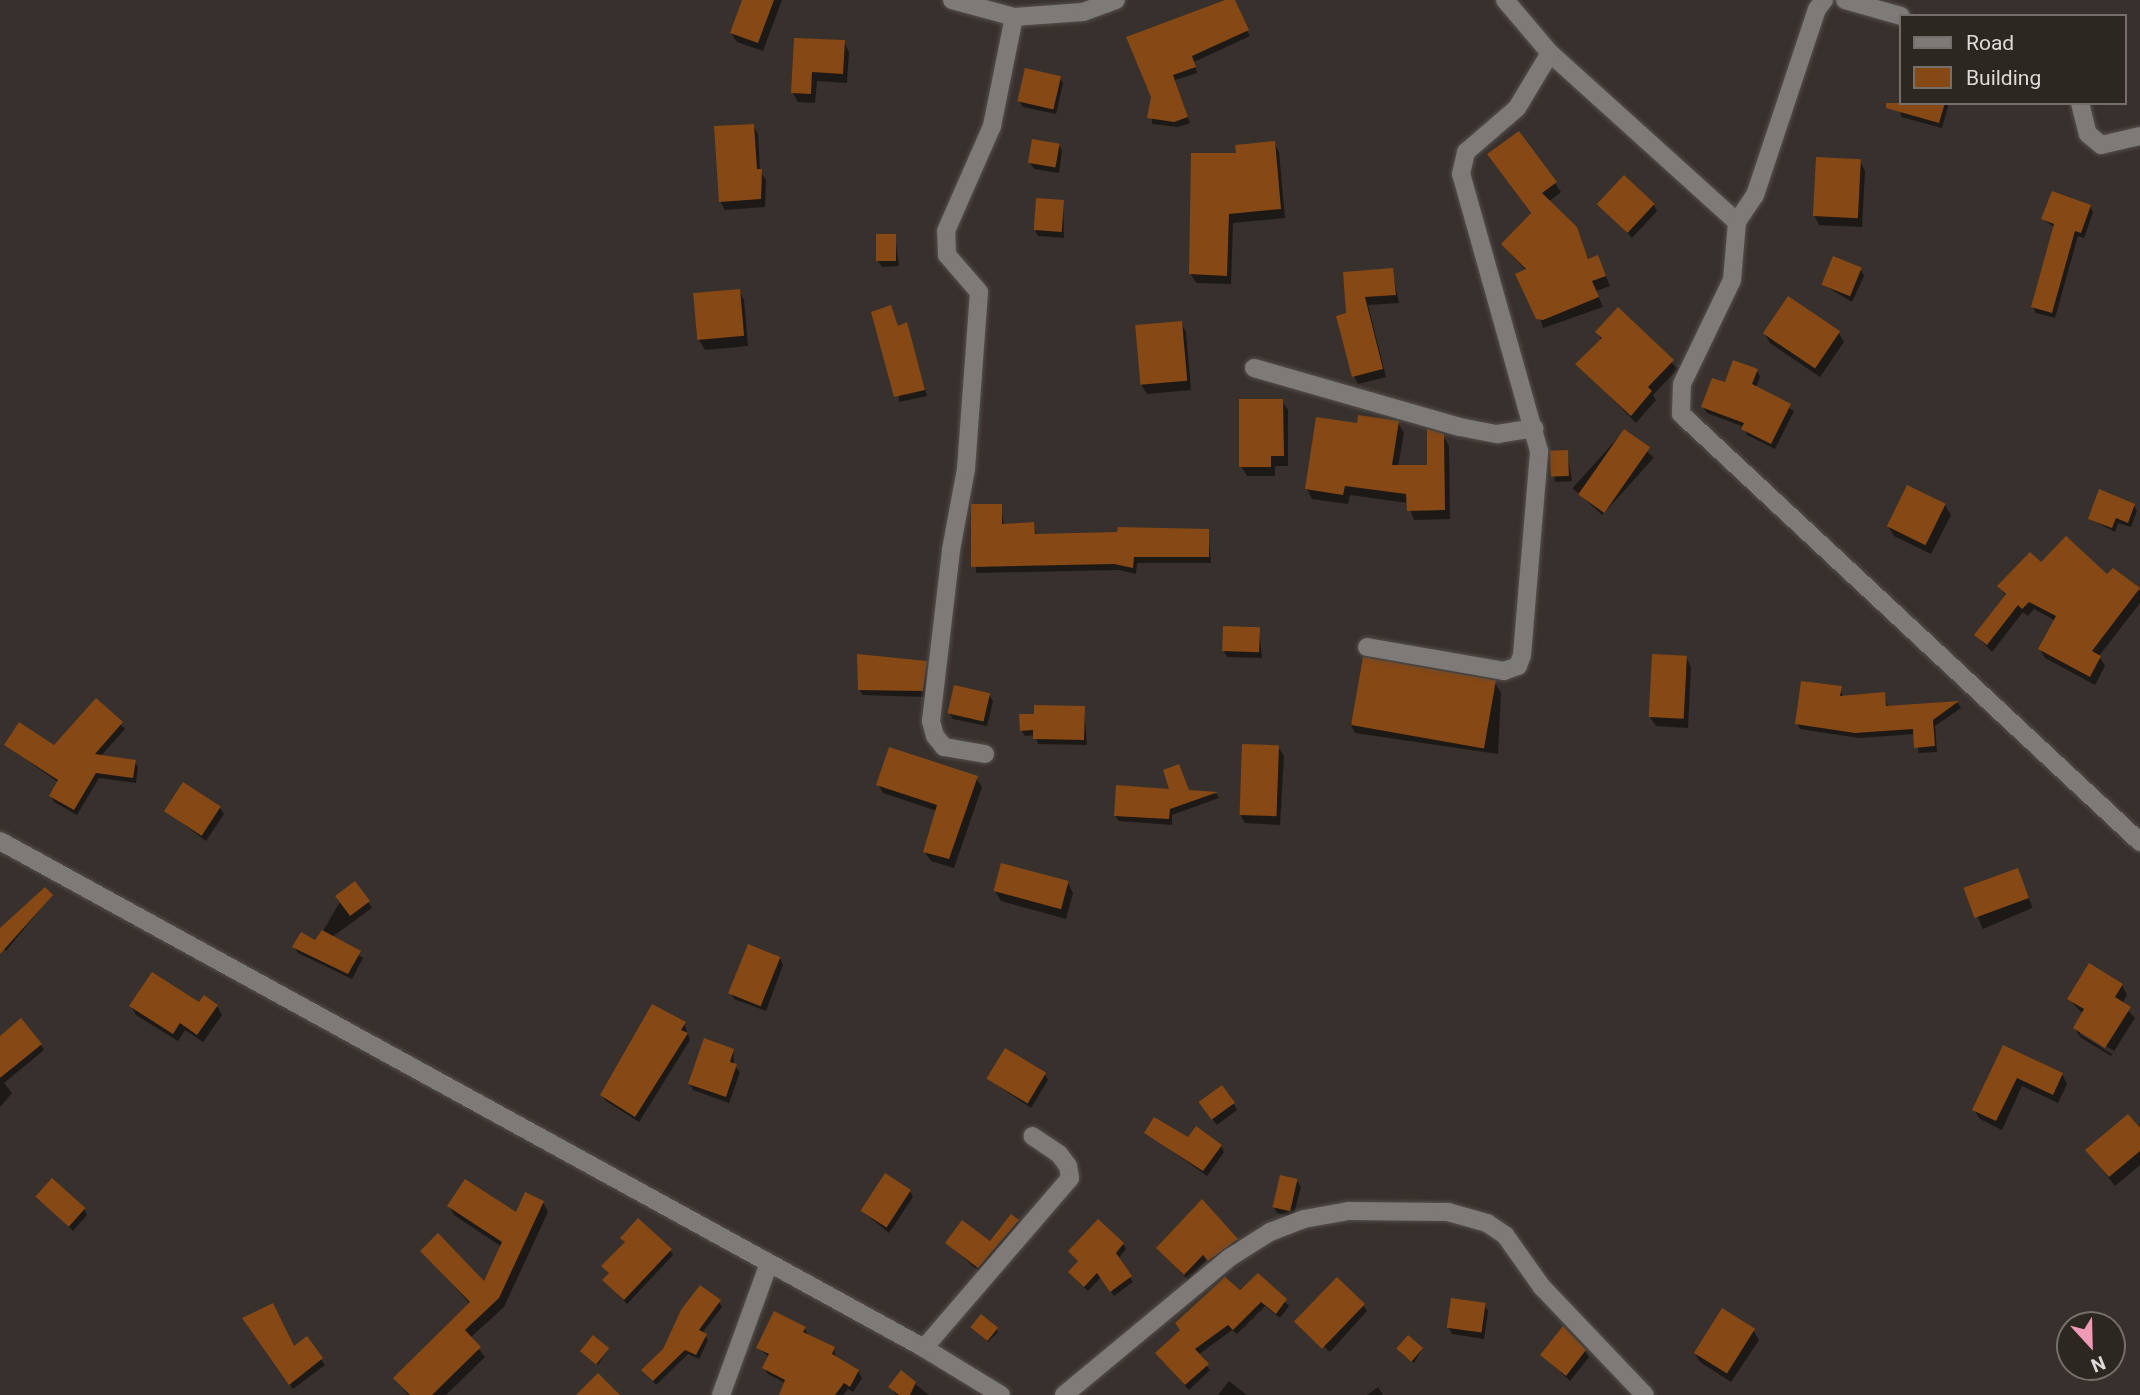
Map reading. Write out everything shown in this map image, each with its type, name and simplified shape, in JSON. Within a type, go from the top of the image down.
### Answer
[{"type":"street","points":[[952,0],[1014,17],[1083,12],[1116,0]]},
{"type":"street","points":[[1506,0],[1550,53],[1737,222]]},
{"type":"street","points":[[1824,0],[1817,9],[1755,195],[1737,222],[1732,280],[1682,384],[1679,405],[1685,422],[1894,610],[2014,729],[2140,842]]},
{"type":"street","points":[[1845,0],[1898,15]]},
{"type":"street","points":[[985,754],[944,747],[934,736],[931,721],[951,550],[967,455],[979,292],[947,255],[946,230],[992,126],[1014,17]]},
{"type":"street","points":[[1367,647],[1504,671],[1518,666],[1539,474],[1535,428],[1461,174],[1466,152],[1522,102],[1550,53]]},
{"type":"street","points":[[2081,105],[2088,134],[2101,145],[2140,136]]},
{"type":"street","points":[[1254,368],[1460,427],[1497,434],[1535,428]]},
{"type":"street","points":[[0,841],[768,1266],[924,1348],[1002,1395]]},
{"type":"street","points":[[924,1348],[1070,1178],[1059,1154],[1032,1136]]},
{"type":"street","points":[[1064,1395],[1229,1258],[1270,1232],[1304,1219],[1349,1211],[1448,1212],[1487,1223],[1516,1246],[1542,1287],[1580,1323],[1642,1394]]},
{"type":"street","points":[[721,1395],[768,1266]]},
{"type":"building","points":[[742,0],[774,0],[758,43],[730,33]]},
{"type":"building","points":[[1225,0],[1235,0],[1249,30],[1192,56],[1196,67],[1173,75],[1188,117],[1174,122],[1147,118],[1151,97],[1126,37]]},
{"type":"building","points":[[794,38],[845,40],[843,74],[812,72],[811,94],[791,93]]},
{"type":"building","points":[[1025,68],[1061,76],[1053,109],[1017,101]]},
{"type":"building","points":[[1886,103],[1944,105],[1939,123],[1886,108]]},
{"type":"building","points":[[754,124],[757,169],[762,169],[761,199],[719,202],[714,126]]},
{"type":"building","points":[[1519,131],[1557,182],[1542,193],[1577,227],[1588,259],[1598,255],[1606,276],[1592,281],[1599,297],[1543,320],[1536,319],[1515,274],[1526,269],[1501,244],[1531,213],[1487,154]]},
{"type":"building","points":[[1032,139],[1060,144],[1055,167],[1028,163]]},
{"type":"building","points":[[1275,141],[1281,209],[1229,214],[1227,276],[1189,274],[1191,153],[1236,153],[1235,145]]},
{"type":"building","points":[[1816,157],[1861,159],[1858,218],[1813,216]]},
{"type":"building","points":[[1624,175],[1655,204],[1627,233],[1597,204]]},
{"type":"building","points":[[2052,191],[2091,205],[2081,233],[2075,231],[2052,313],[2031,307],[2054,224],[2041,219]]},
{"type":"building","points":[[1036,198],[1064,200],[1062,232],[1034,230]]},
{"type":"building","points":[[876,234],[896,234],[896,261],[876,261]]},
{"type":"building","points":[[1833,256],[1862,268],[1850,296],[1821,285]]},
{"type":"building","points":[[1393,268],[1396,295],[1365,297],[1383,369],[1352,377],[1336,316],[1346,313],[1343,272]]},
{"type":"building","points":[[740,289],[744,336],[697,340],[693,293]]},
{"type":"building","points":[[1788,296],[1840,331],[1815,369],[1763,333]]},
{"type":"building","points":[[891,305],[898,326],[907,322],[925,390],[894,397],[871,312]]},
{"type":"building","points":[[1618,307],[1674,360],[1648,387],[1652,391],[1631,416],[1575,364],[1602,338],[1595,332]]},
{"type":"building","points":[[1182,321],[1187,381],[1140,385],[1135,325]]},
{"type":"building","points":[[1733,360],[1758,369],[1752,384],[1791,404],[1771,444],[1741,429],[1744,423],[1701,407],[1712,378],[1725,382]]},
{"type":"building","points":[[1239,399],[1283,399],[1284,456],[1271,456],[1271,467],[1239,467]]},
{"type":"building","points":[[1358,415],[1399,421],[1392,465],[1427,465],[1427,429],[1444,434],[1445,510],[1407,511],[1406,494],[1345,486],[1343,495],[1305,489],[1316,417],[1357,423]]},
{"type":"building","points":[[1624,429],[1650,447],[1604,513],[1578,495]]},
{"type":"building","points":[[1568,450],[1569,476],[1551,477],[1550,451]]},
{"type":"building","points":[[1907,485],[1946,504],[1925,545],[1887,526]]},
{"type":"building","points":[[2099,489],[2135,504],[2128,523],[2116,518],[2112,528],[2088,519]]},
{"type":"building","points":[[971,504],[1002,504],[1002,524],[1034,522],[1035,534],[1117,532],[1118,527],[1209,529],[1209,557],[1134,557],[1133,568],[1114,564],[971,567]]},
{"type":"building","points":[[2066,536],[2107,574],[2113,568],[2140,588],[2092,651],[2101,656],[2090,677],[2038,649],[2056,616],[2029,602],[2022,609],[2018,605],[1987,645],[1974,635],[2006,594],[1997,586],[2030,552],[2041,562]]},
{"type":"building","points":[[1223,626],[1260,627],[1259,652],[1222,651]]},
{"type":"building","points":[[857,654],[927,661],[923,691],[858,690]]},
{"type":"building","points":[[1652,654],[1687,656],[1684,719],[1649,717]]},
{"type":"building","points":[[1363,657],[1496,680],[1484,748],[1351,725]]},
{"type":"building","points":[[1801,681],[1842,686],[1840,696],[1885,692],[1886,706],[1959,701],[1933,720],[1935,746],[1914,748],[1913,729],[1855,733],[1795,724]]},
{"type":"building","points":[[954,685],[990,693],[984,722],[947,713]]},
{"type":"building","points":[[96,698],[123,722],[95,754],[136,760],[133,778],[96,773],[74,810],[49,796],[58,780],[4,745],[19,722],[54,745]]},
{"type":"building","points":[[1034,705],[1085,706],[1084,740],[1033,739],[1033,730],[1020,731],[1019,714],[1034,714]]},
{"type":"building","points":[[1242,744],[1279,745],[1276,816],[1240,815]]},
{"type":"building","points":[[889,747],[978,776],[949,859],[923,852],[937,805],[876,785]]},
{"type":"building","points":[[1179,764],[1189,790],[1218,792],[1170,809],[1169,819],[1114,816],[1116,785],[1169,789],[1163,770]]},
{"type":"building","points":[[183,782],[221,807],[202,836],[164,811]]},
{"type":"building","points":[[1001,863],[1069,881],[1061,909],[993,891]]},
{"type":"building","points":[[2018,868],[2029,898],[1974,918],[1963,888]]},
{"type":"building","points":[[355,881],[370,901],[350,916],[335,896]]},
{"type":"building","points":[[45,887],[53,895],[0,954],[0,928]]},
{"type":"building","points":[[322,930],[361,951],[348,974],[292,947],[301,932],[315,940]]},
{"type":"building","points":[[748,944],[780,957],[761,1006],[728,993]]},
{"type":"building","points":[[2089,963],[2123,984],[2115,997],[2131,1007],[2105,1048],[2073,1028],[2084,1009],[2067,999]]},
{"type":"building","points":[[152,972],[199,1002],[204,995],[218,1005],[197,1035],[180,1023],[173,1034],[129,1006]]},
{"type":"building","points":[[652,1004],[686,1022],[681,1030],[688,1033],[635,1117],[600,1095]]},
{"type":"building","points":[[21,1018],[42,1044],[0,1078],[0,1036]]},
{"type":"building","points":[[704,1038],[734,1049],[730,1062],[737,1064],[726,1097],[688,1084]]},
{"type":"building","points":[[2003,1045],[2063,1073],[2053,1095],[2017,1078],[1996,1121],[1972,1110]]},
{"type":"building","points":[[1005,1048],[1046,1073],[1028,1104],[986,1079]]},
{"type":"building","points":[[1222,1085],[1235,1103],[1211,1120],[1199,1102]]},
{"type":"building","points":[[2128,1114],[2140,1128],[2140,1151],[2109,1177],[2085,1150]]},
{"type":"building","points":[[1154,1117],[1188,1137],[1196,1126],[1222,1145],[1203,1171],[1144,1133]]},
{"type":"building","points":[[885,1173],[911,1190],[886,1228],[860,1211]]},
{"type":"building","points":[[1280,1175],[1298,1179],[1290,1211],[1273,1207]]},
{"type":"building","points":[[52,1178],[85,1208],[69,1227],[35,1197]]},
{"type":"building","points":[[465,1179],[516,1212],[525,1192],[544,1201],[499,1298],[465,1330],[481,1347],[432,1395],[410,1395],[393,1378],[470,1302],[420,1251],[438,1233],[484,1281],[502,1242],[447,1206]]},
{"type":"building","points":[[1202,1199],[1238,1239],[1208,1261],[1203,1255],[1184,1275],[1156,1248]]},
{"type":"building","points":[[1011,1214],[1019,1220],[978,1268],[945,1243],[962,1220],[990,1241]]},
{"type":"building","points":[[638,1218],[672,1249],[624,1300],[602,1280],[609,1273],[601,1266],[625,1242],[620,1238]]},
{"type":"building","points":[[1098,1219],[1124,1243],[1116,1253],[1132,1276],[1110,1292],[1097,1273],[1084,1287],[1068,1272],[1078,1261],[1068,1251]]},
{"type":"building","points":[[1258,1273],[1287,1299],[1276,1314],[1261,1302],[1233,1330],[1228,1325],[1195,1349],[1209,1364],[1185,1385],[1155,1353],[1180,1330],[1175,1323],[1225,1277],[1240,1290]]},
{"type":"building","points":[[1337,1277],[1365,1304],[1322,1349],[1294,1322]]},
{"type":"building","points":[[700,1285],[721,1300],[699,1330],[707,1334],[696,1355],[685,1350],[653,1381],[641,1370],[663,1349],[681,1310]]},
{"type":"building","points":[[1451,1298],[1486,1303],[1481,1333],[1447,1328]]},
{"type":"building","points":[[273,1303],[294,1346],[307,1336],[323,1358],[289,1385],[242,1318]]},
{"type":"building","points":[[1722,1308],[1755,1329],[1727,1374],[1694,1353]]},
{"type":"building","points":[[774,1311],[806,1327],[803,1332],[835,1347],[832,1354],[859,1370],[850,1387],[844,1383],[835,1395],[779,1395],[785,1380],[762,1368],[769,1354],[756,1348]]},
{"type":"building","points":[[981,1314],[998,1328],[987,1341],[970,1327]]},
{"type":"building","points":[[1563,1326],[1586,1350],[1566,1376],[1540,1355]]},
{"type":"building","points":[[593,1335],[609,1348],[596,1365],[580,1351]]},
{"type":"building","points":[[1408,1335],[1423,1348],[1411,1362],[1396,1349]]},
{"type":"building","points":[[901,1370],[916,1382],[910,1395],[899,1395],[888,1387]]},
{"type":"building","points":[[598,1373],[620,1395],[576,1395]]}]
